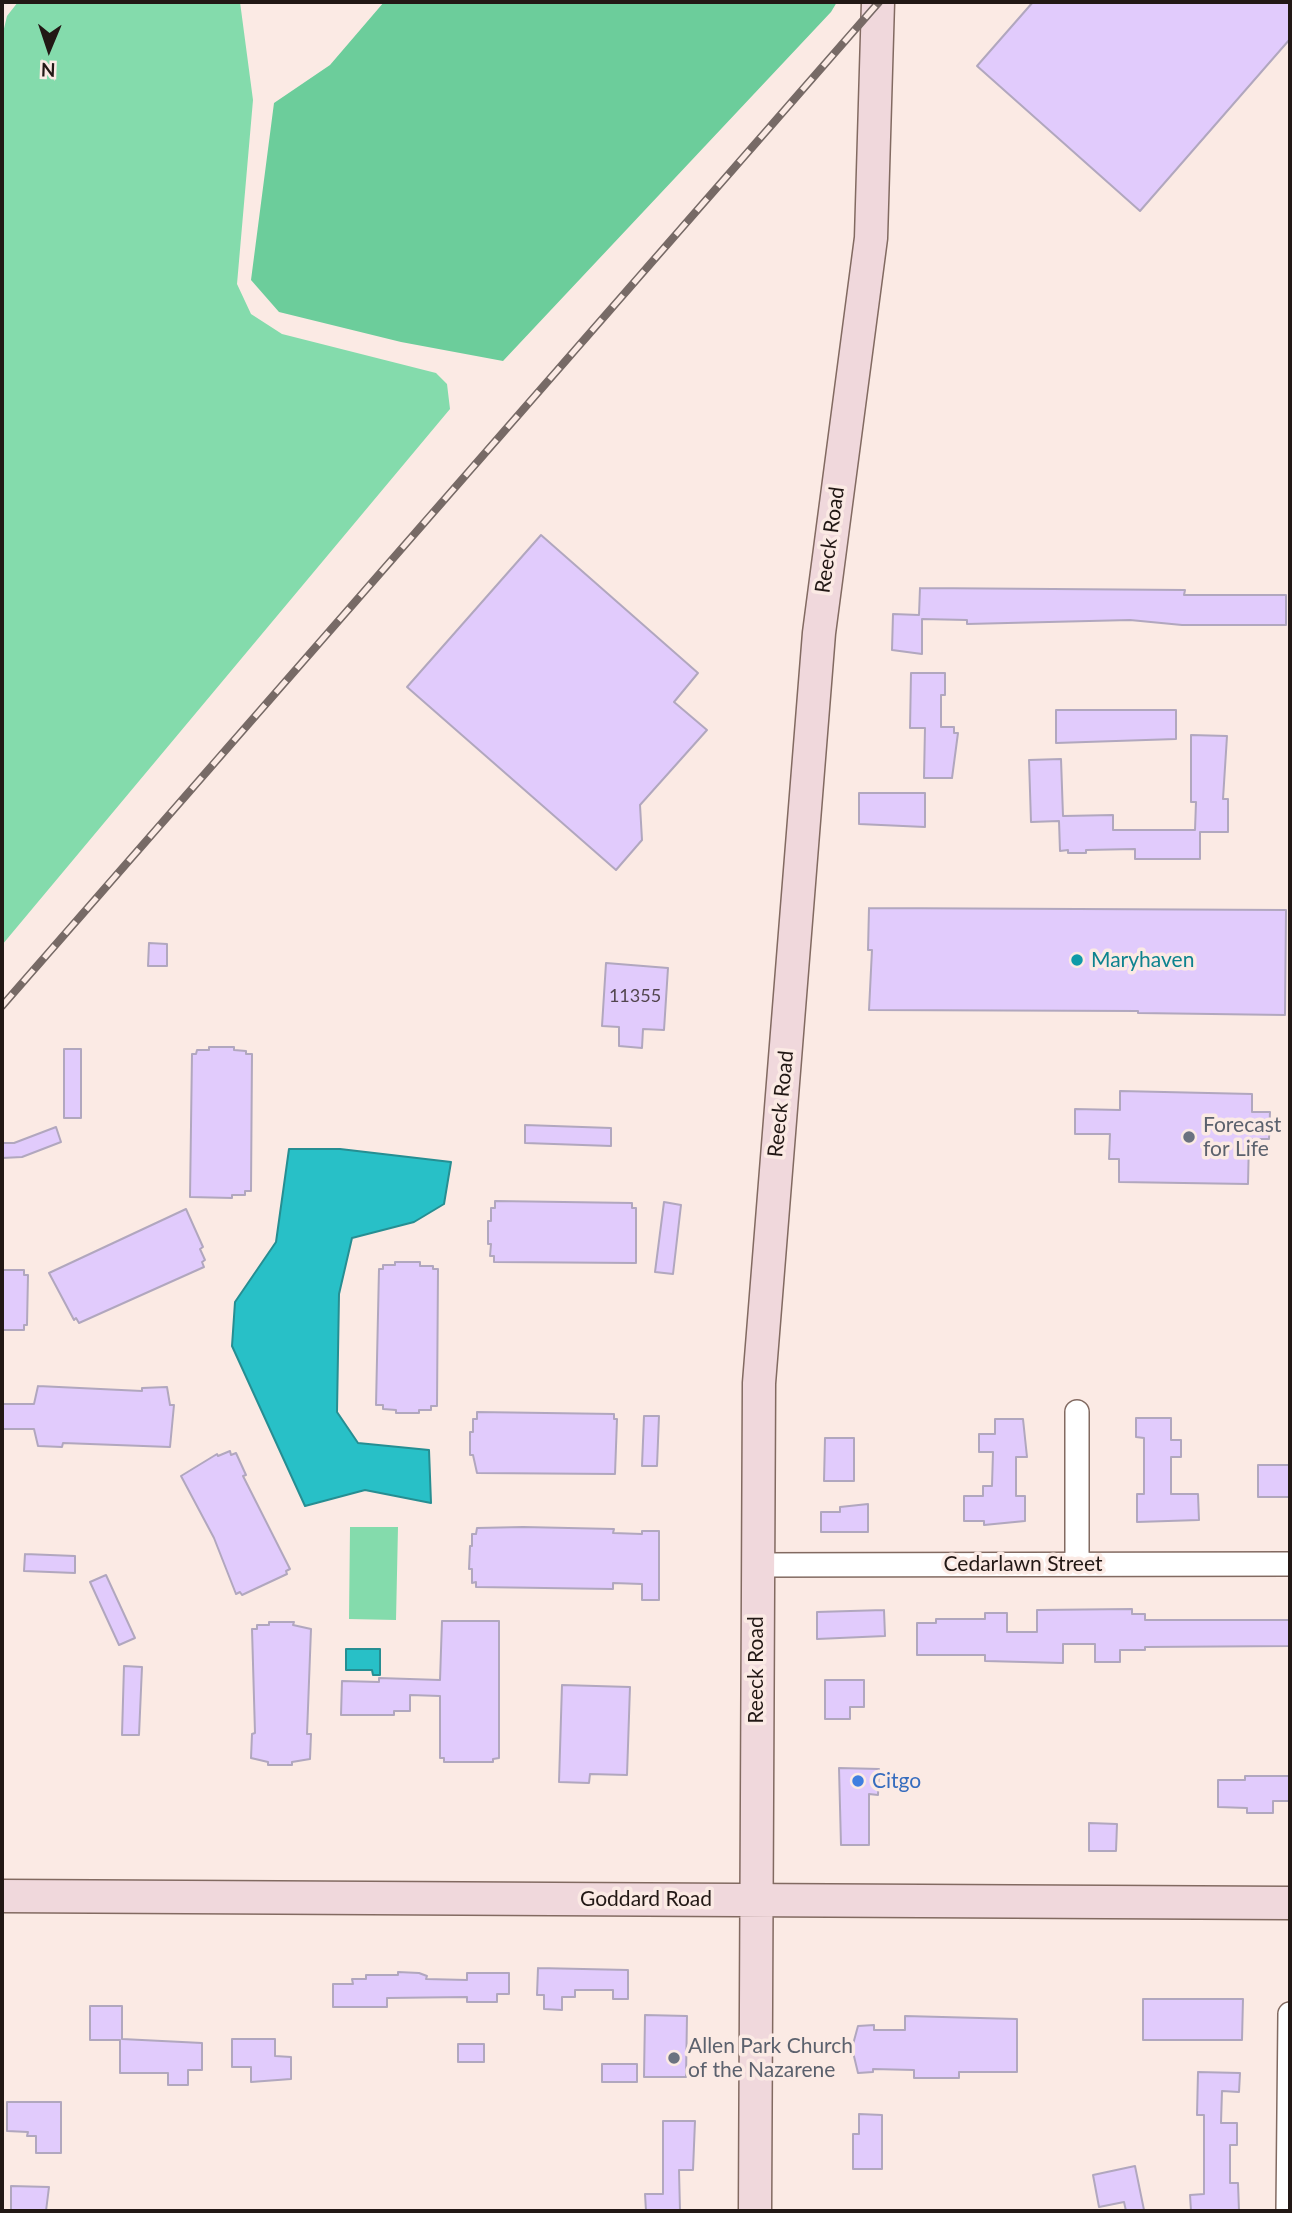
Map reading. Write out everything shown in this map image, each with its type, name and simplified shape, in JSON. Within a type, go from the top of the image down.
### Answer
[{"type":"street","name":"Reeck Road","points":[[755,2211],[756,1565],[759,1383],[819,633],[871,238],[878,2]]},
{"type":"street","points":[[1076,1412],[1077,1564]]},
{"type":"street","name":"Cedarlawn Street","points":[[756,1565],[1290,1563]]},
{"type":"street","name":"Goddard Road","points":[[2,1896],[1290,1903]]},
{"type":"street","points":[[1288,2211],[1290,2014]]},
{"type":"green space","points":[[18,2],[240,2],[253,100],[237,284],[251,314],[282,334],[436,373],[447,384],[450,409],[2,945],[2,37],[7,16]]},
{"type":"green space","points":[[384,2],[837,2],[831,12],[503,361],[401,342],[279,312],[251,280],[274,103],[330,65]]},
{"type":"green space","points":[[350,1527],[398,1527],[396,1620],[349,1619]]},
{"type":"water","points":[[289,1149],[340,1149],[451,1162],[444,1204],[414,1222],[352,1238],[339,1294],[337,1412],[358,1443],[429,1450],[431,1503],[365,1490],[305,1506],[232,1346],[235,1302],[276,1242]]},
{"type":"water","points":[[346,1649],[380,1649],[380,1675],[373,1675],[372,1670],[346,1670]]},
{"type":"building","points":[[1033,2],[1290,2],[1290,39],[1140,211],[977,66]]},
{"type":"building","points":[[541,535],[698,673],[674,702],[707,730],[640,805],[642,840],[616,870],[407,687]]},
{"type":"building","points":[[920,588],[1185,590],[1184,595],[1286,595],[1286,625],[1182,625],[1130,620],[967,624],[967,620],[922,619],[922,654],[892,650],[893,614],[919,615]]},
{"type":"building","points":[[911,673],[945,673],[945,695],[941,695],[941,727],[954,727],[954,733],[958,733],[952,778],[924,778],[925,728],[910,728]]},
{"type":"building","points":[[1056,710],[1176,710],[1176,739],[1056,743]]},
{"type":"building","points":[[1191,735],[1227,736],[1223,799],[1228,799],[1228,832],[1200,832],[1200,859],[1135,859],[1135,849],[1068,853],[1068,850],[1060,851],[1059,821],[1031,822],[1029,760],[1061,759],[1063,816],[1113,815],[1113,830],[1195,830],[1196,802],[1191,802]]},
{"type":"building","points":[[859,793],[925,793],[925,827],[859,824]]},
{"type":"building","name":"Maryhaven","points":[[869,908],[1286,910],[1285,1015],[1138,1011],[869,1010],[872,950],[868,950]]},
{"type":"building","points":[[149,943],[167,944],[167,966],[148,966]]},
{"type":"building","points":[[606,963],[668,968],[664,1030],[643,1029],[642,1048],[619,1046],[619,1027],[602,1026]]},
{"type":"building","points":[[209,1047],[234,1047],[234,1050],[252,1054],[251,1191],[245,1191],[245,1195],[232,1195],[232,1198],[190,1197],[192,1054],[196,1054],[197,1050],[209,1050]]},
{"type":"building","points":[[64,1049],[81,1049],[81,1118],[64,1118]]},
{"type":"building","name":"Forecast for Life","points":[[1120,1091],[1252,1094],[1252,1112],[1270,1112],[1269,1139],[1249,1139],[1248,1184],[1119,1182],[1119,1159],[1109,1159],[1110,1134],[1075,1134],[1075,1109],[1120,1110]]},
{"type":"building","points":[[525,1125],[611,1128],[611,1146],[525,1143]]},
{"type":"building","points":[[56,1127],[61,1142],[22,1157],[2,1158],[2,1143],[14,1143]]},
{"type":"building","points":[[495,1201],[632,1203],[632,1208],[636,1208],[636,1263],[494,1262],[494,1256],[490,1256],[491,1244],[488,1244],[488,1221],[491,1221],[491,1208],[495,1208]]},
{"type":"building","points":[[664,1202],[681,1205],[673,1274],[655,1272]]},
{"type":"building","points":[[186,1209],[203,1247],[200,1249],[205,1260],[202,1262],[204,1267],[79,1323],[76,1318],[74,1320],[49,1273]]},
{"type":"building","points":[[395,1262],[420,1262],[420,1266],[433,1266],[433,1269],[438,1269],[437,1406],[431,1406],[431,1410],[419,1410],[419,1413],[396,1413],[396,1410],[383,1409],[383,1405],[376,1405],[379,1269],[383,1269],[383,1265],[395,1265]]},
{"type":"building","points":[[2,1270],[24,1270],[24,1275],[28,1275],[27,1325],[24,1325],[24,1330],[2,1330]]},
{"type":"building","points":[[38,1386],[142,1391],[142,1388],[167,1387],[170,1405],[174,1405],[170,1447],[63,1443],[62,1447],[38,1446],[34,1429],[2,1429],[2,1404],[34,1404]]},
{"type":"building","points":[[477,1412],[614,1414],[614,1419],[617,1419],[615,1474],[477,1473],[473,1455],[470,1455],[470,1432],[473,1432],[473,1419],[477,1419]]},
{"type":"building","points":[[644,1416],[659,1416],[657,1466],[642,1466]]},
{"type":"building","points":[[1136,1418],[1171,1418],[1171,1440],[1181,1440],[1181,1457],[1171,1457],[1171,1494],[1198,1494],[1199,1520],[1137,1522],[1137,1494],[1144,1494],[1144,1438],[1136,1437]]},
{"type":"building","points":[[995,1419],[1023,1419],[1027,1457],[1016,1457],[1016,1496],[1025,1496],[1025,1521],[984,1525],[984,1521],[964,1521],[964,1496],[983,1496],[983,1486],[992,1486],[993,1452],[979,1452],[979,1434],[995,1434]]},
{"type":"building","points":[[825,1438],[854,1438],[854,1481],[824,1481]]},
{"type":"building","points":[[230,1451],[231,1455],[236,1453],[246,1475],[243,1476],[290,1569],[286,1571],[287,1574],[242,1595],[240,1592],[236,1594],[214,1538],[181,1476],[217,1454],[218,1456]]},
{"type":"building","points":[[1258,1465],[1290,1465],[1290,1497],[1258,1497]]},
{"type":"building","points":[[868,1504],[868,1532],[821,1532],[821,1512],[840,1512],[840,1507]]},
{"type":"building","points":[[477,1528],[614,1529],[613,1533],[642,1534],[642,1531],[659,1531],[659,1600],[642,1600],[642,1584],[613,1583],[613,1589],[476,1587],[476,1582],[472,1583],[472,1569],[469,1569],[472,1534],[476,1534]]},
{"type":"building","points":[[25,1554],[75,1556],[75,1573],[24,1571]]},
{"type":"building","points":[[106,1575],[135,1638],[119,1645],[90,1582]]},
{"type":"building","points":[[1132,1609],[1132,1614],[1145,1614],[1145,1620],[1290,1620],[1290,1646],[1145,1647],[1145,1650],[1120,1650],[1120,1662],[1095,1662],[1095,1644],[1063,1644],[1063,1663],[985,1661],[985,1655],[917,1655],[917,1623],[936,1623],[936,1619],[985,1619],[985,1613],[1007,1613],[1007,1632],[1037,1632],[1037,1610]]},
{"type":"building","points":[[884,1610],[885,1636],[817,1639],[817,1612]]},
{"type":"building","points":[[442,1621],[499,1621],[499,1758],[493,1759],[493,1762],[444,1762],[444,1758],[440,1758],[440,1696],[410,1695],[410,1711],[394,1711],[394,1715],[341,1715],[342,1681],[379,1682],[379,1678],[440,1680]]},
{"type":"building","points":[[269,1622],[294,1622],[293,1625],[311,1629],[307,1734],[311,1734],[310,1759],[292,1762],[292,1765],[268,1765],[268,1762],[251,1758],[252,1734],[255,1733],[252,1629],[257,1629],[257,1625],[269,1625]]},
{"type":"building","points":[[124,1666],[142,1667],[139,1735],[122,1735]]},
{"type":"building","points":[[825,1680],[864,1680],[864,1707],[850,1707],[850,1719],[825,1719]]},
{"type":"building","points":[[562,1685],[630,1687],[627,1775],[590,1774],[589,1783],[559,1782]]},
{"type":"building","points":[[839,1768],[879,1769],[878,1795],[869,1794],[869,1845],[841,1845]]},
{"type":"building","points":[[1245,1776],[1290,1776],[1290,1801],[1273,1801],[1273,1813],[1247,1813],[1247,1808],[1218,1807],[1218,1780],[1245,1780]]},
{"type":"building","points":[[1089,1823],[1117,1824],[1116,1851],[1089,1851]]},
{"type":"building","points":[[538,1968],[628,1970],[628,1999],[613,1999],[613,1990],[575,1990],[575,1997],[562,1997],[562,2010],[544,2009],[544,1995],[537,1995]]},
{"type":"building","points":[[398,1972],[419,1973],[427,1976],[426,1979],[467,1980],[467,1973],[509,1973],[509,1994],[497,1994],[497,2002],[467,2002],[467,1997],[387,1998],[387,2007],[333,2007],[333,1984],[353,1984],[352,1979],[366,1979],[366,1975],[398,1975]]},
{"type":"building","points":[[1143,1999],[1243,1999],[1242,2040],[1143,2040]]},
{"type":"building","points":[[90,2006],[122,2006],[122,2039],[202,2043],[202,2070],[188,2070],[188,2085],[168,2085],[168,2073],[120,2073],[120,2040],[90,2040]]},
{"type":"building","name":"Allen Park Church of the Nazarene","points":[[645,2015],[687,2016],[686,2077],[644,2077]]},
{"type":"building","points":[[905,2016],[1017,2019],[1017,2072],[959,2072],[959,2078],[914,2078],[914,2070],[873,2069],[873,2072],[858,2073],[852,2048],[858,2026],[874,2025],[874,2030],[905,2030]]},
{"type":"building","points":[[232,2039],[275,2039],[275,2056],[291,2057],[291,2079],[251,2082],[251,2067],[232,2067]]},
{"type":"building","points":[[458,2044],[484,2044],[484,2062],[458,2062]]},
{"type":"building","points":[[602,2064],[637,2064],[637,2082],[602,2082]]},
{"type":"building","points":[[1198,2072],[1240,2073],[1239,2092],[1222,2091],[1221,2123],[1237,2123],[1237,2145],[1230,2145],[1230,2183],[1238,2183],[1239,2211],[1191,2211],[1190,2195],[1204,2194],[1204,2115],[1197,2115]]},
{"type":"building","points":[[7,2102],[61,2102],[61,2153],[36,2153],[36,2136],[27,2136],[28,2132],[7,2131]]},
{"type":"building","points":[[859,2114],[882,2115],[882,2169],[853,2169],[853,2134],[859,2134]]},
{"type":"building","points":[[663,2121],[695,2121],[693,2170],[679,2170],[680,2211],[646,2211],[645,2194],[663,2194]]},
{"type":"building","points":[[1135,2166],[1144,2210],[1126,2211],[1124,2202],[1099,2207],[1093,2175]]},
{"type":"building","points":[[11,2186],[49,2187],[46,2211],[11,2211]]},
{"type":"railway","points":[[2,1006],[879,2]]},
{"type":"place","name":"Maryhaven","points":[[1077,960]]},
{"type":"place","name":"Forecast for Life","points":[[1189,1137]]},
{"type":"place","name":"Citgo","points":[[858,1781]]},
{"type":"place","name":"Allen Park Church of the Nazarene","points":[[674,2058]]}]
